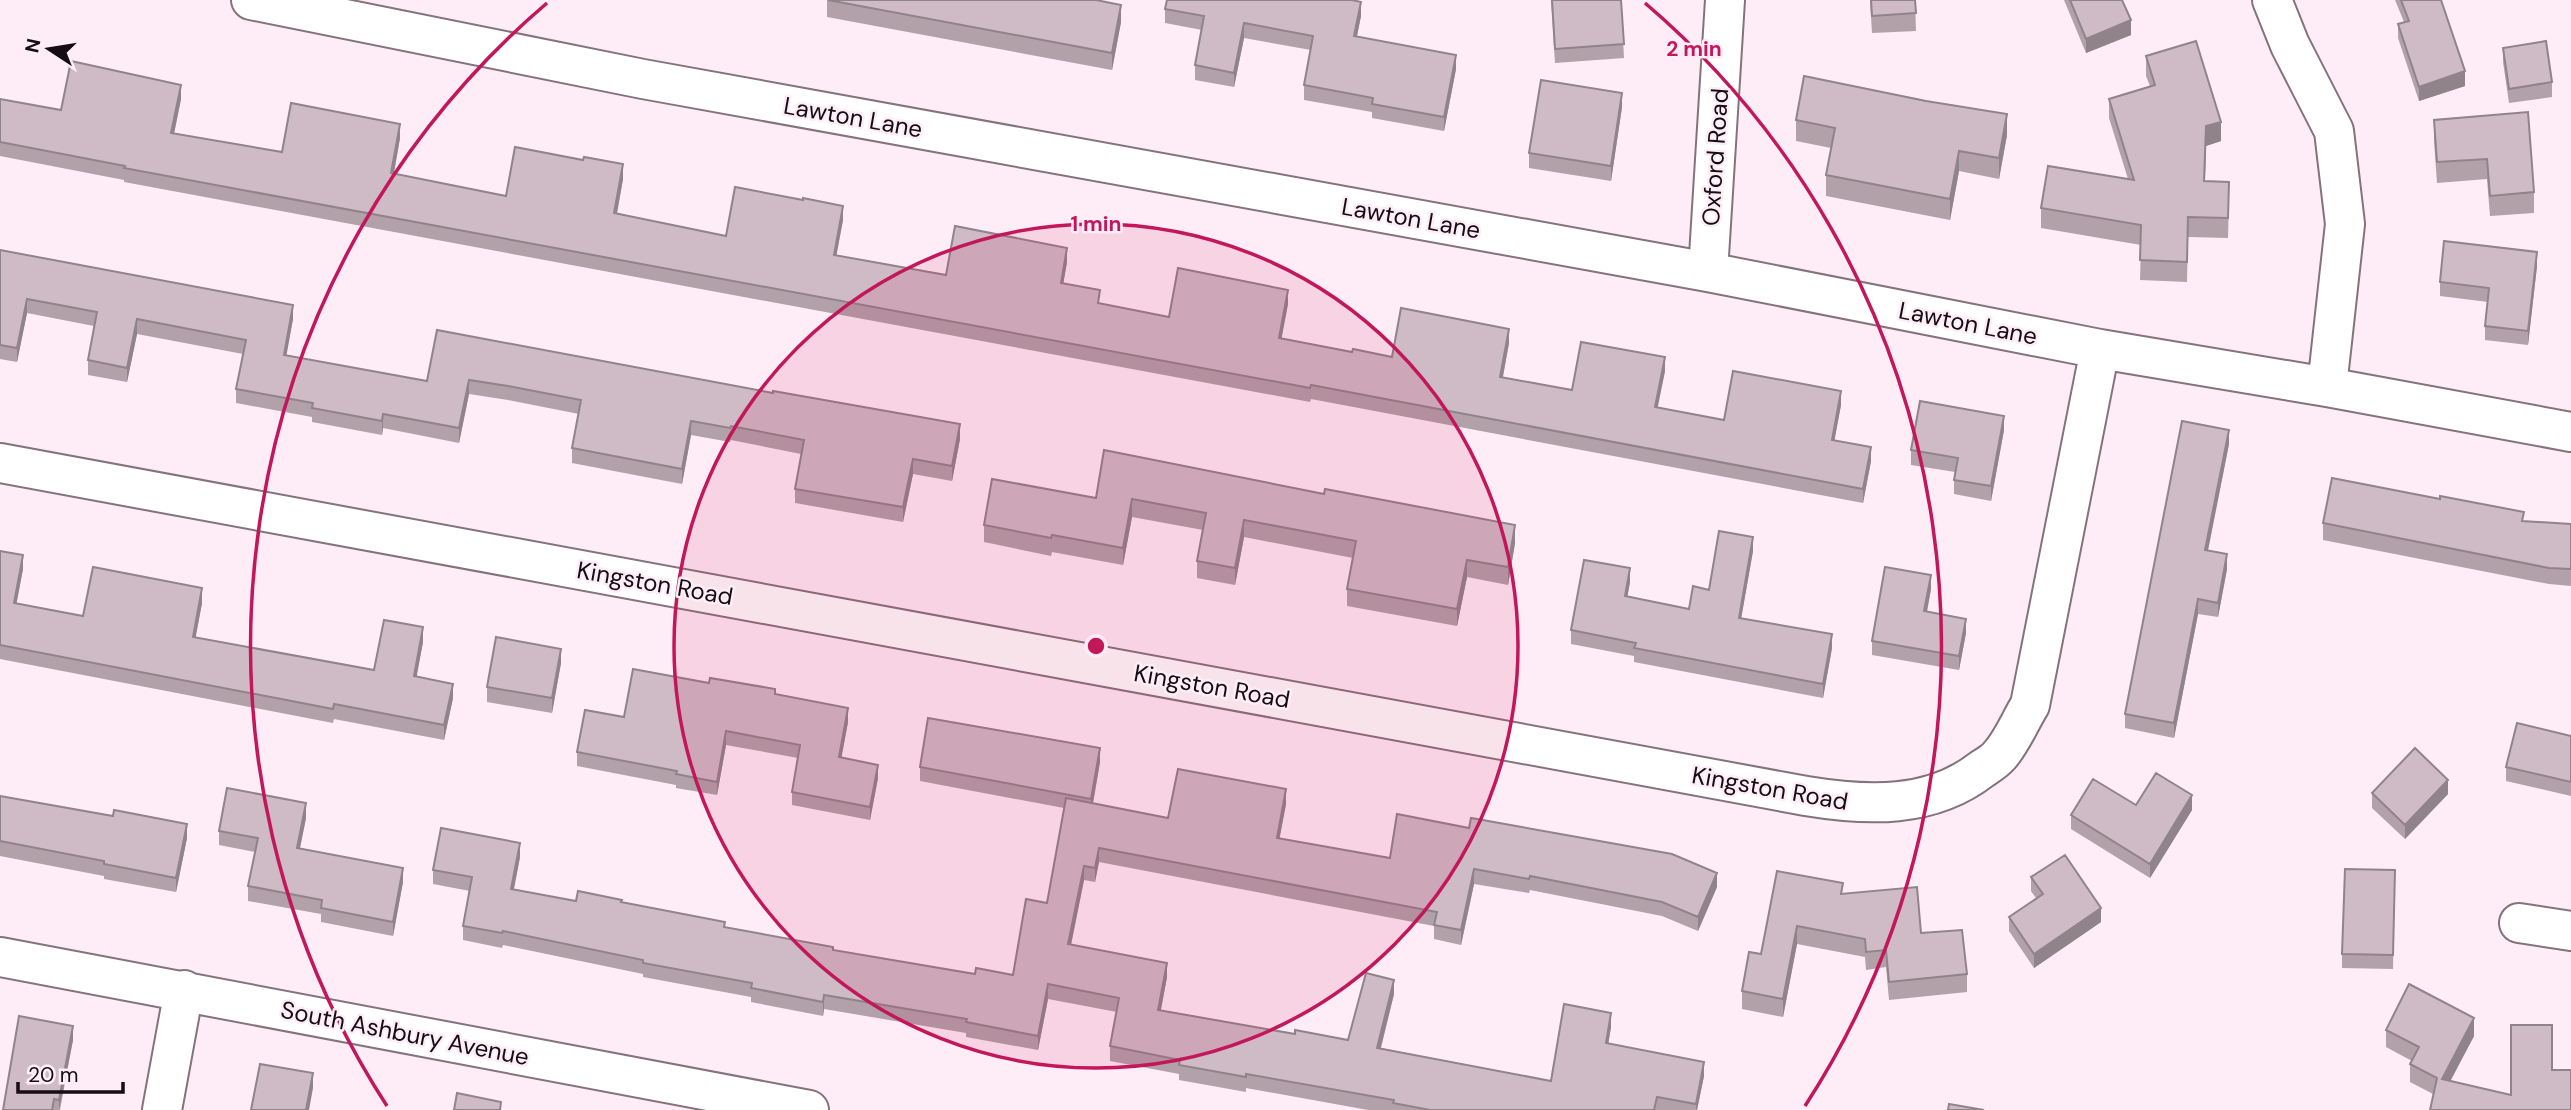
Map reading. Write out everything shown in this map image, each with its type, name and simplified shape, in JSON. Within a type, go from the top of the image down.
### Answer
[{"type":"street","name":"Lawton Lane","points":[[251,0],[643,79],[1708,272],[2100,349],[2571,432]]},
{"type":"street","name":"Oxford Road","points":[[1708,272],[1725,0]]},
{"type":"street","points":[[2272,0],[2290,45],[2334,131],[2344,224],[2327,387]]},
{"type":"street","name":"Kingston Road","points":[[0,463],[1793,793],[1850,803],[1893,803],[1928,797],[1969,780],[1999,756],[2030,705],[2100,349]]},
{"type":"street","points":[[2519,923],[2571,931]]},
{"type":"street","name":"South Ashbury Avenue","points":[[0,957],[184,990],[661,1096],[809,1110]]},
{"type":"street","points":[[162,1110],[184,990]]},
{"type":"building","points":[[828,0],[1096,0],[1121,5],[1112,53]]},
{"type":"building","points":[[1167,0],[1361,2],[1354,36],[1456,55],[1444,117],[1372,104],[1373,98],[1304,85],[1313,36],[1244,23],[1234,73],[1195,65],[1204,16],[1165,9]]},
{"type":"building","points":[[1552,0],[1621,0],[1624,44],[1555,49]]},
{"type":"building","points":[[1871,0],[1915,0],[1916,13],[1872,16]]},
{"type":"building","points":[[2070,0],[2122,0],[2131,20],[2086,39]]},
{"type":"building","points":[[2401,0],[2441,0],[2465,71],[2419,87],[2398,24],[2409,21]]},
{"type":"building","points":[[2196,41],[2221,122],[2206,126],[2204,181],[2229,182],[2228,218],[2188,217],[2187,262],[2140,260],[2141,225],[2041,208],[2048,166],[2134,180],[2109,99],[2155,85],[2146,56]]},
{"type":"building","points":[[2546,41],[2552,82],[2509,89],[2503,48]]},
{"type":"building","points":[[71,61],[181,85],[171,133],[282,152],[291,103],[400,124],[391,173],[506,196],[515,147],[583,160],[584,157],[623,164],[614,213],[726,236],[735,187],[843,206],[834,255],[946,275],[955,226],[1067,248],[1061,283],[1100,290],[1098,303],[1169,317],[1178,268],[1288,290],[1279,338],[1352,352],[1353,349],[1392,357],[1401,308],[1509,329],[1500,377],[1572,390],[1581,342],[1665,357],[1655,407],[1724,420],[1733,371],[1841,391],[1832,440],[1871,447],[1863,489],[124,168],[125,166],[0,142],[0,99],[61,110]]},
{"type":"building","points":[[1804,76],[1926,101],[2007,114],[1999,158],[1959,151],[1950,199],[1826,175],[1835,128],[1796,120]]},
{"type":"building","points":[[1541,80],[1622,93],[1611,166],[1529,153]]},
{"type":"building","points":[[2528,112],[2534,192],[2490,196],[2487,159],[2437,162],[2434,120]]},
{"type":"building","points":[[2444,241],[2537,252],[2528,331],[2485,326],[2489,288],[2440,282]]},
{"type":"building","points":[[0,250],[293,305],[284,355],[427,381],[437,330],[773,393],[960,424],[952,466],[913,459],[903,507],[795,489],[804,440],[691,421],[682,469],[572,448],[581,400],[469,380],[459,428],[383,414],[382,421],[312,408],[313,403],[236,389],[246,340],[137,319],[127,368],[88,360],[97,312],[27,299],[17,348],[0,345]]},
{"type":"building","points":[[1920,401],[2004,416],[1991,486],[1954,480],[1958,458],[1911,450]]},
{"type":"building","points":[[2182,421],[2229,430],[2205,550],[2227,554],[2218,603],[2198,599],[2174,723],[2125,714]]},
{"type":"building","points":[[1104,450],[1324,494],[1325,489],[1515,525],[1508,567],[1467,560],[1457,609],[1347,589],[1356,541],[1244,520],[1235,568],[1197,561],[1206,513],[1132,499],[1123,548],[984,525],[992,479],[1096,498]]},
{"type":"building","points":[[2332,478],[2524,512],[2522,521],[2571,524],[2571,569],[2549,568],[2323,523]]},
{"type":"building","points":[[1719,531],[1753,537],[1739,618],[1832,634],[1823,684],[1634,648],[1636,643],[1571,630],[1584,560],[1630,568],[1625,596],[1689,609],[1693,586],[1709,590]]},
{"type":"building","points":[[0,551],[23,555],[14,603],[83,616],[93,567],[202,588],[193,637],[374,670],[384,620],[423,627],[414,676],[453,684],[444,725],[334,704],[333,709],[0,645]]},
{"type":"building","points":[[1885,567],[1931,575],[1924,611],[1966,619],[1959,656],[1872,641]]},
{"type":"building","points":[[496,637],[561,649],[552,698],[487,687]]},
{"type":"building","points":[[633,669],[709,683],[710,678],[775,689],[775,694],[848,708],[839,757],[878,765],[870,807],[792,792],[800,745],[726,731],[717,782],[676,774],[677,771],[577,752],[585,710],[624,717]]},
{"type":"building","points":[[928,718],[1100,748],[1091,799],[920,767]]},
{"type":"building","points":[[2517,723],[2571,736],[2571,782],[2506,767]]},
{"type":"building","points":[[2415,748],[2448,780],[2405,825],[2372,793]]},
{"type":"building","points":[[1178,769],[1286,789],[1277,838],[1390,858],[1397,814],[1469,828],[1471,818],[1672,854],[1717,873],[1698,917],[1662,902],[1530,876],[1529,879],[1474,869],[1461,930],[1434,925],[1437,912],[1099,848],[1095,868],[1084,866],[1068,944],[1167,963],[1158,1010],[1295,1034],[1295,1030],[1348,1040],[1366,973],[1394,980],[1377,1048],[1551,1081],[1564,1004],[1611,1013],[1606,1043],[1704,1062],[1696,1104],[1657,1097],[1654,1110],[1430,1110],[1393,1103],[1394,1100],[1179,1065],[1180,1060],[1110,1046],[1119,998],[1048,984],[1038,1036],[966,1022],[967,1019],[824,995],[823,1002],[751,988],[752,983],[643,963],[643,960],[503,931],[502,933],[463,926],[472,877],[433,870],[441,828],[520,843],[511,889],[576,901],[578,891],[725,922],[724,927],[833,947],[833,950],[975,974],[976,968],[1013,975],[1026,899],[1047,903],[1066,798],[1168,818]]},
{"type":"building","points":[[2156,773],[2192,795],[2150,864],[2071,815],[2093,779],[2136,805]]},
{"type":"building","points":[[227,788],[306,803],[297,848],[403,868],[393,922],[321,908],[322,900],[248,886],[258,838],[219,831]]},
{"type":"building","points":[[0,796],[113,816],[114,810],[187,824],[176,878],[0,841]]},
{"type":"building","points":[[2065,855],[2101,908],[2034,954],[2009,917],[2043,894],[2031,877]]},
{"type":"building","points":[[2345,869],[2395,870],[2393,955],[2342,954]]},
{"type":"building","points":[[1777,871],[1843,883],[1841,894],[1917,887],[1921,933],[1962,930],[1967,974],[1889,982],[1886,950],[1866,952],[1865,939],[1797,926],[1783,999],[1742,991],[1749,952],[1761,954]]},
{"type":"building","points":[[2409,984],[2474,1018],[2442,1079],[2511,1095],[2511,1025],[2552,1025],[2552,1070],[2571,1070],[2571,1110],[2430,1110],[2437,1078],[2410,1064],[2419,1047],[2386,1030]]},
{"type":"building","points":[[19,1016],[73,1026],[59,1100],[54,1099],[52,1110],[3,1110]]},
{"type":"building","points":[[260,1064],[313,1073],[306,1110],[251,1110]]},
{"type":"building","points":[[457,1093],[501,1102],[500,1110],[454,1110]]},
{"type":"building","points":[[1949,1104],[1984,1110],[1948,1110]]}]
